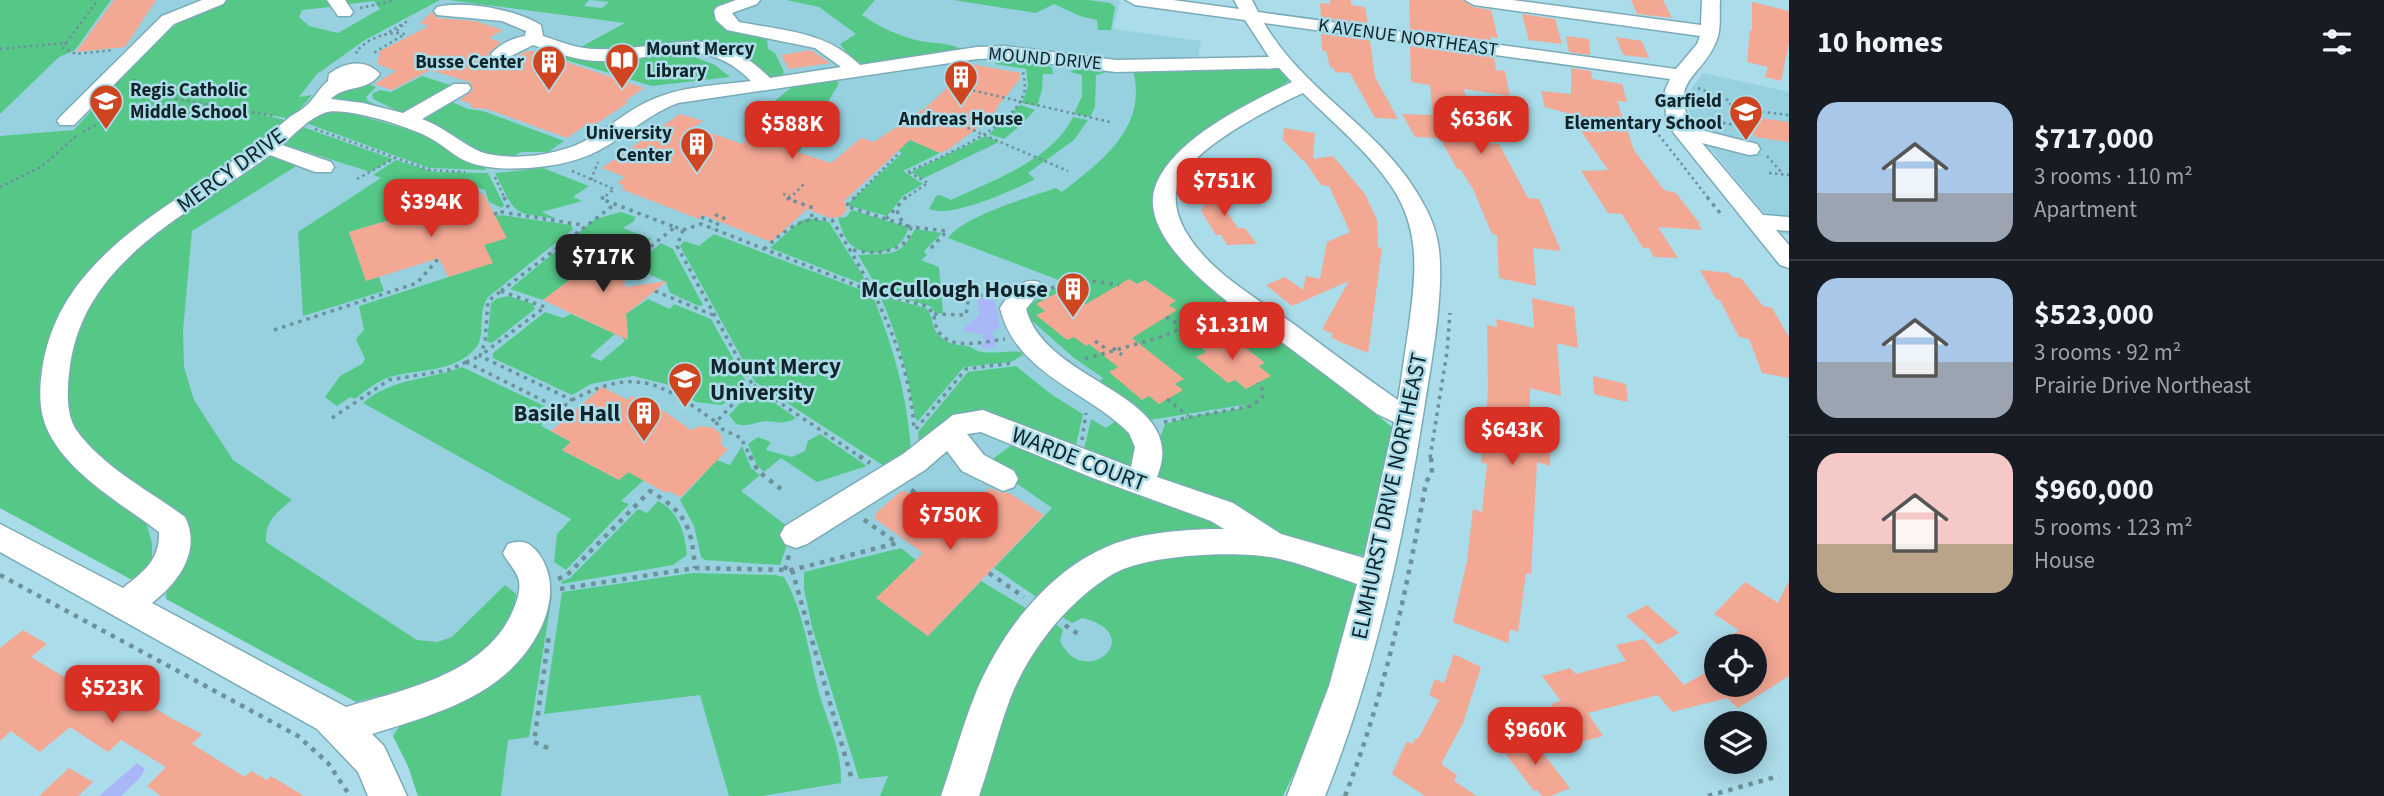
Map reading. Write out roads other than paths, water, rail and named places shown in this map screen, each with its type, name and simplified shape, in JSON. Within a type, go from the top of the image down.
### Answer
[{"type":"street","points":[[66,121],[168,20],[181,0]]},
{"type":"street","points":[[168,20],[216,0]]},
{"type":"street","points":[[751,0],[723,11],[725,19],[733,26],[821,44],[838,54],[855,71]]},
{"type":"street","name":"K AVENUE NORTHEAST","points":[[1135,0],[1247,8],[1690,81]]},
{"type":"street","points":[[1474,0],[1710,32]]},
{"type":"street","points":[[1711,0],[1710,32],[1690,81],[1675,90],[1674,107],[1683,132],[1789,260]]},
{"type":"street","name":"ELMHURST DRIVE NORTHEAST","points":[[1247,8],[1264,37],[1284,62],[1361,137],[1406,193],[1419,218],[1426,242],[1428,263],[1417,382],[1377,576],[1352,670],[1306,796]]},
{"type":"street","points":[[443,11],[499,15],[525,22],[535,29],[534,39]]},
{"type":"street","points":[[500,54],[521,42],[534,39],[576,53],[598,56],[688,45],[715,48],[739,58],[766,85]]},
{"type":"street","name":"MOUND DRIVE","points":[[766,85],[976,53],[1005,52],[1116,66],[1284,62]]},
{"type":"street","name":"MERCY DRIVE","points":[[127,604],[166,570],[177,547],[174,526],[107,476],[67,438],[54,408],[54,355],[76,302],[126,246],[268,147],[338,83],[348,85],[364,80],[370,74],[366,61]]},
{"type":"street","points":[[1305,84],[1282,94],[1217,134],[1178,164],[1168,181],[1164,200],[1167,218],[1195,259],[1220,283],[1387,407],[1409,417]]},
{"type":"street","points":[[305,116],[329,104],[351,106],[430,129],[464,154],[481,161],[549,159],[589,148],[651,104],[674,98],[766,85]]},
{"type":"street","points":[[403,122],[461,88]]},
{"type":"street","points":[[1683,132],[1749,149]]},
{"type":"street","points":[[268,147],[323,167]]},
{"type":"street","points":[[1756,221],[1789,224]]},
{"type":"street","points":[[1036,290],[1013,308],[1014,318],[1025,341],[1139,424],[1149,442],[1149,460],[1139,482]]},
{"type":"street","name":"WARDE COURT","points":[[796,535],[902,469],[963,422],[983,421],[1223,512],[1275,545]]},
{"type":"street","points":[[950,433],[973,463],[1003,479]]},
{"type":"street","points":[[960,796],[994,693],[1035,624],[1055,600],[1102,564],[1134,551],[1201,542],[1275,545],[1377,576]]},
{"type":"street","points":[[2,551],[127,604],[330,717],[371,758],[388,796]]},
{"type":"street","points":[[339,727],[423,699],[475,677],[506,652],[552,583],[535,572],[519,553]]},
{"type":"water","points":[[986,296],[995,304],[1000,327],[992,332],[996,345],[990,349],[981,347],[985,341],[982,334],[961,331],[979,315],[977,299]]},
{"type":"water","points":[[137,763],[145,769],[140,778],[121,796],[99,796]]},
{"type":"place","name":"Mount Mercy Library","points":[[622,90]]},
{"type":"place","name":"Busse Center","points":[[549,92]]},
{"type":"place","name":"Andreas House","points":[[961,107]]},
{"type":"place","name":"Regis Catholic Middle School","points":[[106,131]]},
{"type":"place","name":"Garfield Elementary School","points":[[1746,142]]},
{"type":"place","name":"University Center","points":[[697,174]]},
{"type":"place","name":"McCullough House","points":[[1073,319]]},
{"type":"place","name":"Mount Mercy University","points":[[685,409]]},
{"type":"place","name":"Basile Hall","points":[[644,443]]}]
